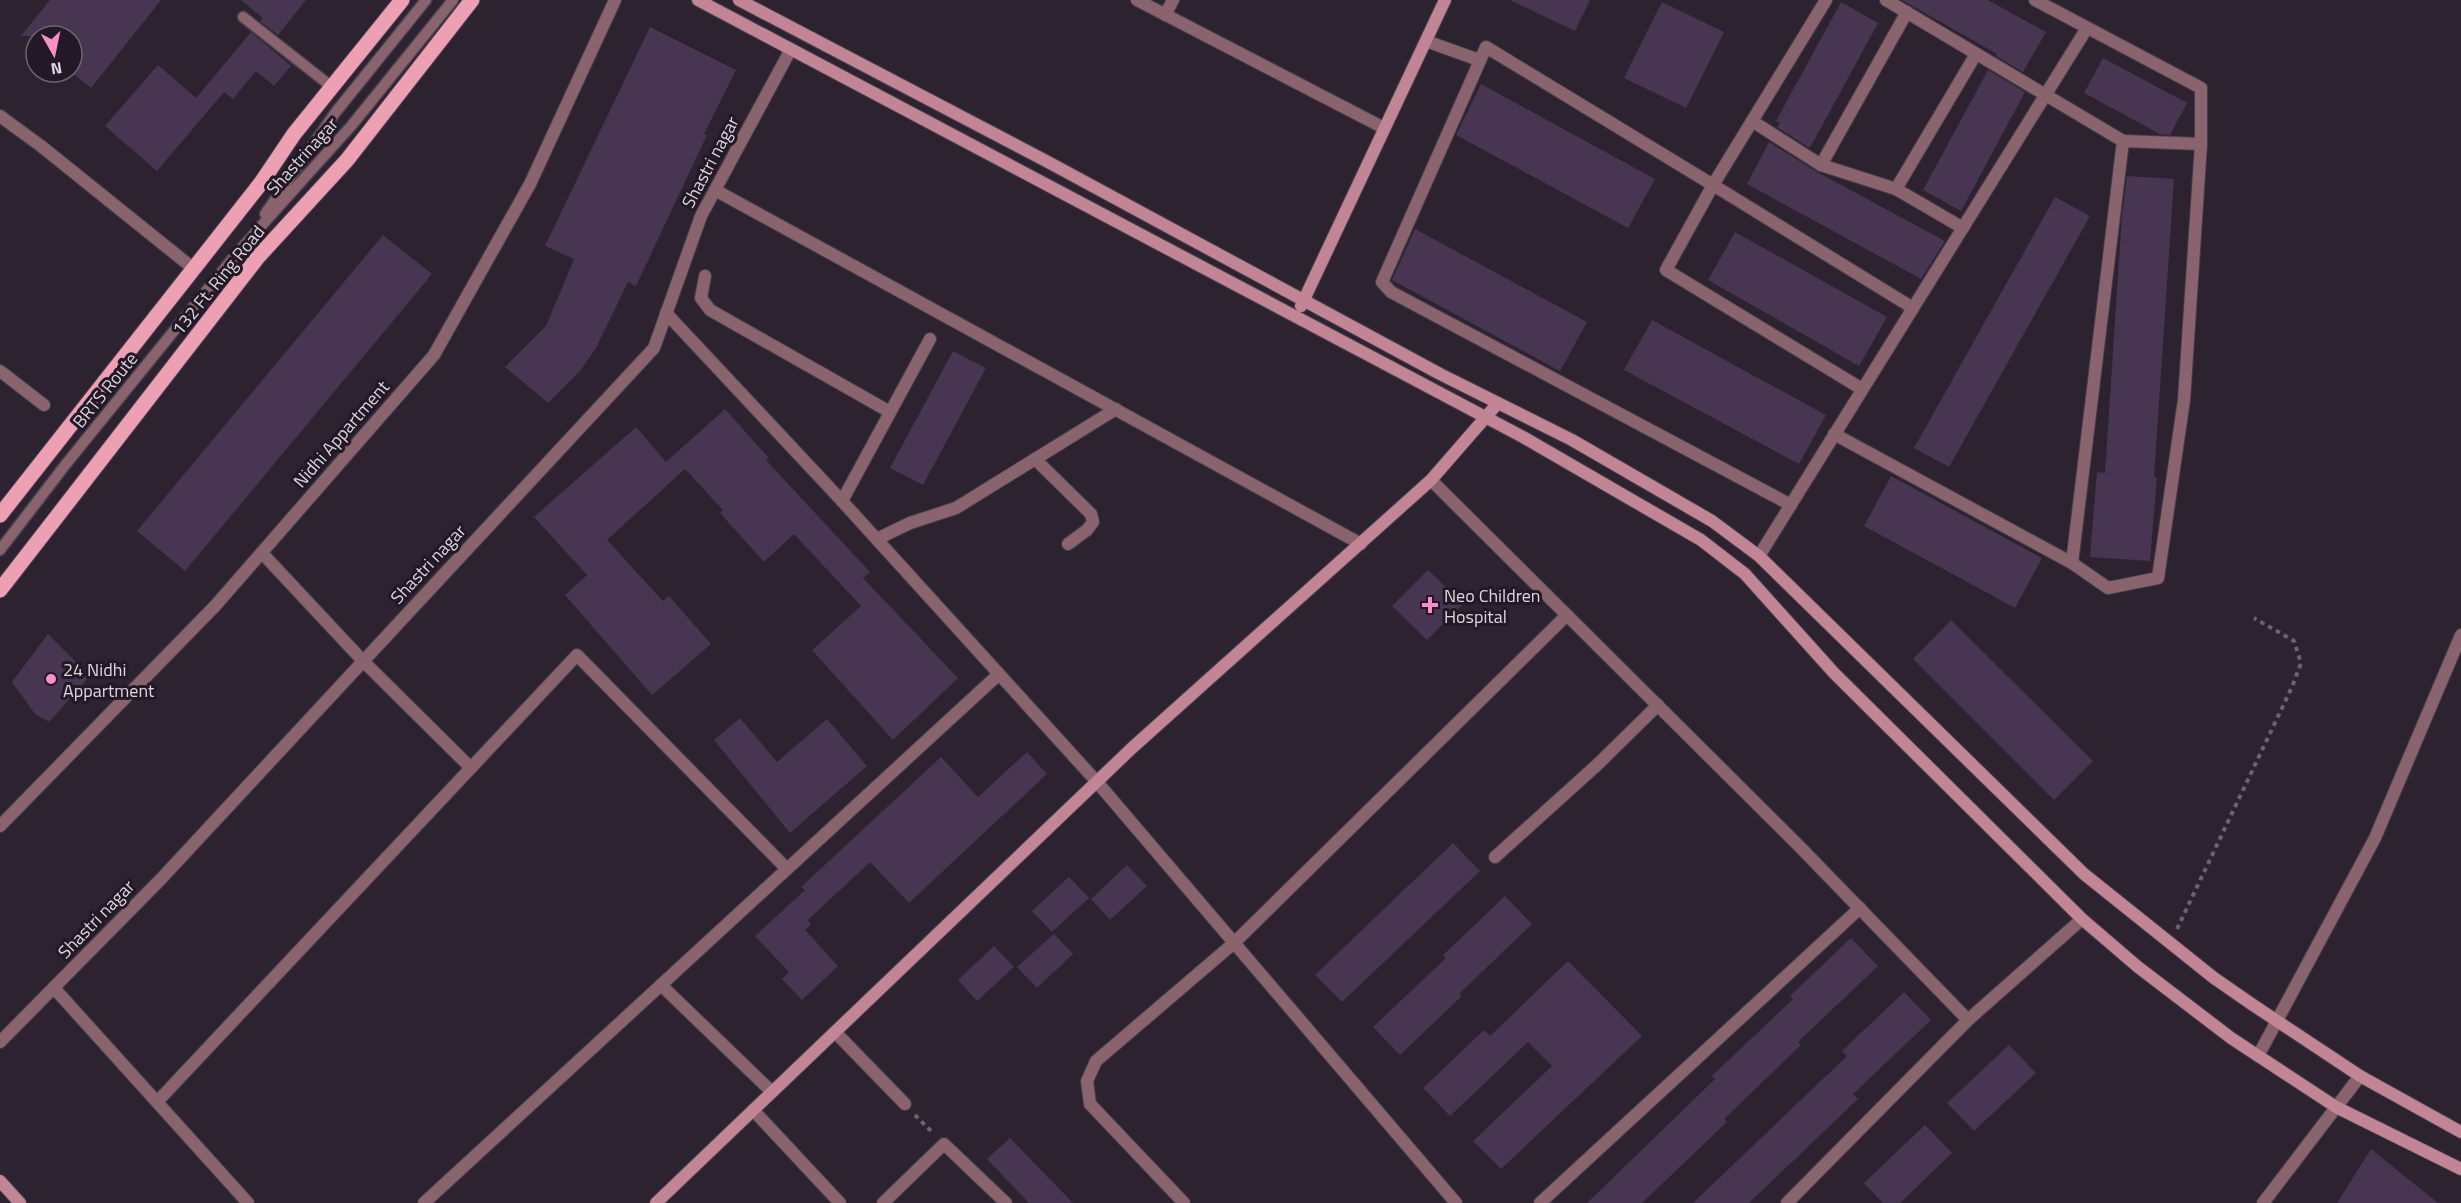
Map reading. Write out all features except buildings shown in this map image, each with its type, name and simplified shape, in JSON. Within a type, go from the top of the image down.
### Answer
[{"type":"main road","name":"132 Ft. Ring Road","points":[[0,515],[261,183],[294,134],[402,0]]},
{"type":"main road","name":"132 Ft. Ring Road","points":[[0,590],[258,257],[347,160],[472,0]]},
{"type":"main road","points":[[698,0],[1486,417],[1701,540],[1745,574],[1834,673],[2082,920],[2138,967],[2230,1038],[2336,1107],[2461,1169]]},
{"type":"main road","points":[[739,0],[1304,299],[1440,374],[1572,440],[1712,521],[1759,556],[2084,874],[2214,978],[2360,1076],[2461,1132]]},
{"type":"main road","points":[[1298,317],[1304,299],[1445,0]]},
{"type":"main road","points":[[656,1203],[1097,782],[1431,480],[1498,403]]},
{"type":"main road","points":[[0,1181],[20,1203]]},
{"type":"street","name":"Nidhi Appartment","points":[[0,826],[215,606],[434,355],[530,184],[615,0]]},
{"type":"street","points":[[1137,0],[1384,128]]},
{"type":"street","points":[[1165,15],[1173,0]]},
{"type":"street","points":[[1826,0],[1713,185],[1666,270],[1862,389]]},
{"type":"street","points":[[1886,0],[2123,141],[2201,144]]},
{"type":"street","points":[[1834,434],[2072,563],[2109,588],[2158,578],[2184,400],[2201,144],[2201,88],[2035,0]]},
{"type":"street","points":[[1821,165],[1907,12]]},
{"type":"street","points":[[1759,556],[2087,28]]},
{"type":"street","points":[[1426,41],[1479,60]]},
{"type":"street","points":[[1791,505],[1391,292],[1382,282],[1486,46],[1913,308]]},
{"type":"street","name":"Shastri nagar","points":[[0,1042],[160,879],[654,348],[701,216],[791,49]]},
{"type":"street","points":[[1896,189],[1976,54]]},
{"type":"street","points":[[0,117],[41,146],[194,269]]},
{"type":"street","points":[[1752,121],[1821,165],[1896,189],[1963,228]]},
{"type":"street","points":[[2072,563],[2123,141]]},
{"type":"street","points":[[715,190],[1361,543]]},
{"type":"street","points":[[705,276],[701,298],[710,310],[890,412]]},
{"type":"street","points":[[666,313],[877,539],[1097,782],[1456,1203]]},
{"type":"street","points":[[842,501],[930,339]]},
{"type":"street","points":[[0,371],[44,405]]},
{"type":"street","points":[[877,539],[910,523],[956,508],[1116,409]]},
{"type":"street","points":[[1035,459],[1091,514],[1093,522],[1087,530],[1068,544]]},
{"type":"street","points":[[1431,480],[1860,908],[1968,1020]]},
{"type":"street","points":[[262,553],[363,661],[471,768]]},
{"type":"street","points":[[1184,1203],[1090,1104],[1087,1081],[1096,1061],[1234,943],[1567,615]]},
{"type":"street","points":[[2258,1056],[2376,838],[2461,635]]},
{"type":"street","points":[[157,1102],[577,655],[787,869]]},
{"type":"street","points":[[424,1203],[999,674]]},
{"type":"street","points":[[1495,857],[1598,764],[1658,705]]},
{"type":"street","points":[[1540,1203],[1860,908]]},
{"type":"street","points":[[1787,1203],[1968,1020],[2082,920]]},
{"type":"street","points":[[661,985],[772,1092]]},
{"type":"street","points":[[54,988],[248,1203]]},
{"type":"street","points":[[834,1032],[905,1104]]},
{"type":"street","points":[[2263,1203],[2360,1076]]},
{"type":"street","points":[[753,1110],[840,1203]]},
{"type":"street","points":[[884,1203],[944,1144],[1006,1203]]},
{"type":"lane","name":"Shastrinagar","points":[[237,253],[335,113],[426,0]]},
{"type":"lane","name":"Shastrinagar","points":[[237,253],[352,125],[453,0]]},
{"type":"lane","points":[[243,17],[332,87]]},
{"type":"lane","name":"BRTS Route","points":[[0,550],[66,464],[237,253]]},
{"type":"path","points":[[2170,943],[2292,687],[2301,663],[2295,641],[2254,618]]},
{"type":"path","points":[[905,1104],[944,1144]]},
{"type":"place","name":"Neo Children Hospital","points":[[1430,605]]},
{"type":"place","name":"24 Nidhi Appartment","points":[[51,679]]}]
